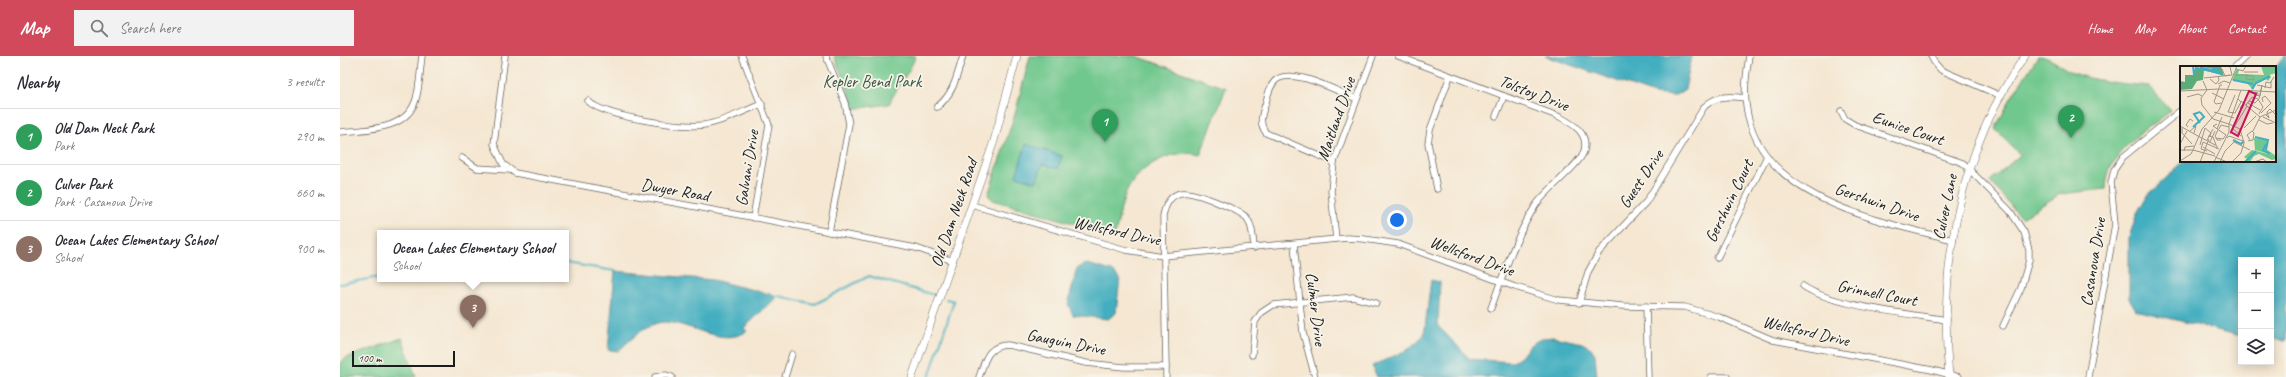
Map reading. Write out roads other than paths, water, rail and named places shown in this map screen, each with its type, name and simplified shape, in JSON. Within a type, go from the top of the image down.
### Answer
[{"type":"street","points":[[340,132],[385,126],[406,116],[416,98],[422,56]]},
{"type":"street","points":[[505,56],[494,144],[499,157],[509,170]]},
{"type":"street","name":"Galvani Drive","points":[[742,56],[767,116],[769,133],[753,218]]},
{"type":"street","points":[[826,56],[845,103],[849,124],[829,232]]},
{"type":"street","points":[[937,106],[944,101],[953,87],[963,56]]},
{"type":"street","name":"Old Dam Neck Road","points":[[912,377],[994,141],[1017,56]]},
{"type":"street","name":"Maitland Drive","points":[[1336,240],[1331,191],[1334,162],[1373,56]]},
{"type":"street","name":"Tolstoy Drive","points":[[1398,56],[1574,124],[1582,133],[1585,145],[1578,161],[1545,193],[1526,220],[1501,281]]},
{"type":"street","name":"Gershwin Drive","points":[[1749,56],[1746,98],[1750,123],[1767,156],[1792,181],[1832,204],[1868,218],[1952,240]]},
{"type":"street","points":[[1931,56],[1941,70],[2001,96]]},
{"type":"street","name":"Culver Lane","points":[[1949,376],[1947,320],[1948,273],[1952,240],[1969,168],[1980,138],[2001,96],[2025,56]]},
{"type":"street","points":[[2236,66],[2246,56]]},
{"type":"street","points":[[1334,162],[1266,133],[1262,129],[1260,118],[1269,90],[1276,80],[1291,75],[1357,99]]},
{"type":"street","points":[[1438,189],[1428,143],[1430,130],[1450,76]]},
{"type":"street","points":[[1496,116],[1504,96]]},
{"type":"street","name":"Guest Drive","points":[[1579,303],[1588,272],[1599,252],[1646,202],[1704,107],[1714,99],[1722,96],[1746,98]]},
{"type":"street","points":[[588,101],[602,110],[651,121],[692,126],[717,122],[762,104]]},
{"type":"street","name":"Eunice Court","points":[[1841,111],[1850,123],[1956,160],[1969,168],[2010,210],[2022,226],[2027,241],[2027,269],[2003,326]]},
{"type":"street","name":"Casanova Drive","points":[[2088,377],[2115,224],[2111,183],[2114,170],[2123,157],[2180,111]]},
{"type":"street","name":"Gershwin Court","points":[[1717,258],[1767,156]]},
{"type":"street","name":"Dwyer Road","points":[[462,158],[470,165],[477,168],[509,170],[521,176],[916,248],[953,261]]},
{"type":"street","points":[[1166,377],[1163,256],[1164,210],[1170,199],[1182,192],[1218,203],[1243,214],[1250,225],[1254,248]]},
{"type":"street","name":"Wellsford Drive","points":[[972,206],[1119,248],[1163,256],[1336,240],[1364,239],[1398,244],[1537,294],[1579,303],[1685,307],[1719,317],[1773,340],[1932,370],[1949,376],[1959,377]]},
{"type":"street","name":"Culmer Drive","points":[[1294,244],[1306,349],[1315,377]]},
{"type":"street","points":[[1491,308],[1501,281]]},
{"type":"street","name":"Grinnell Court","points":[[1803,286],[1816,294],[1842,301],[1947,320]]},
{"type":"street","points":[[1252,355],[1255,322],[1261,313],[1274,306],[1353,297],[1361,298],[1376,304]]},
{"type":"street","points":[[1646,306],[1648,377]]},
{"type":"street","name":"Gauguin Drive","points":[[979,377],[987,355],[996,347],[1002,345],[1086,363],[1166,367]]},
{"type":"street","points":[[785,377],[792,354]]},
{"type":"street","points":[[655,377],[666,375],[672,377]]},
{"type":"street","points":[[1710,377],[1727,377]]},
{"type":"water","points":[[1545,56],[1692,56],[1685,89],[1674,96],[1654,94]]},
{"type":"water","points":[[2284,56],[2286,56],[2286,341],[2274,339],[2274,257],[2238,257],[2238,335],[2136,310],[2129,298],[2129,237],[2137,213],[2147,196],[2183,162],[2276,162],[2276,68]]},
{"type":"water","points":[[1026,144],[1062,156],[1058,169],[1043,164],[1036,182],[1016,176]]},
{"type":"water","points":[[1087,264],[1112,271],[1120,278],[1116,313],[1108,319],[1073,315],[1068,304],[1077,268]]},
{"type":"water","points":[[615,271],[713,280],[778,296],[744,328],[747,331],[738,335],[727,337],[717,336],[674,323],[664,322],[651,325],[618,351],[608,350]]},
{"type":"water","points":[[1431,280],[1440,282],[1438,326],[1470,359],[1513,362],[1521,357],[1530,345],[1542,338],[1554,337],[1582,343],[1591,348],[1595,354],[1597,377],[1377,377],[1372,366],[1409,349],[1424,335]]},
{"type":"waterway","points":[[569,263],[615,271]]},
{"type":"waterway","points":[[778,296],[815,304],[869,276],[934,295]]},
{"type":"waterway","points":[[340,284],[377,278]]},
{"type":"waterway","points":[[929,377],[954,301],[946,299]]},
{"type":"place","name":"Culver Park","points":[[2071,138]]},
{"type":"place","name":"Old Dam Neck Park","points":[[1105,142]]},
{"type":"place","name":"Ocean Lakes Elementary School","points":[[473,328]]},
{"type":"park label","name":"Kepler Bend Park","points":[[872,81]]}]
